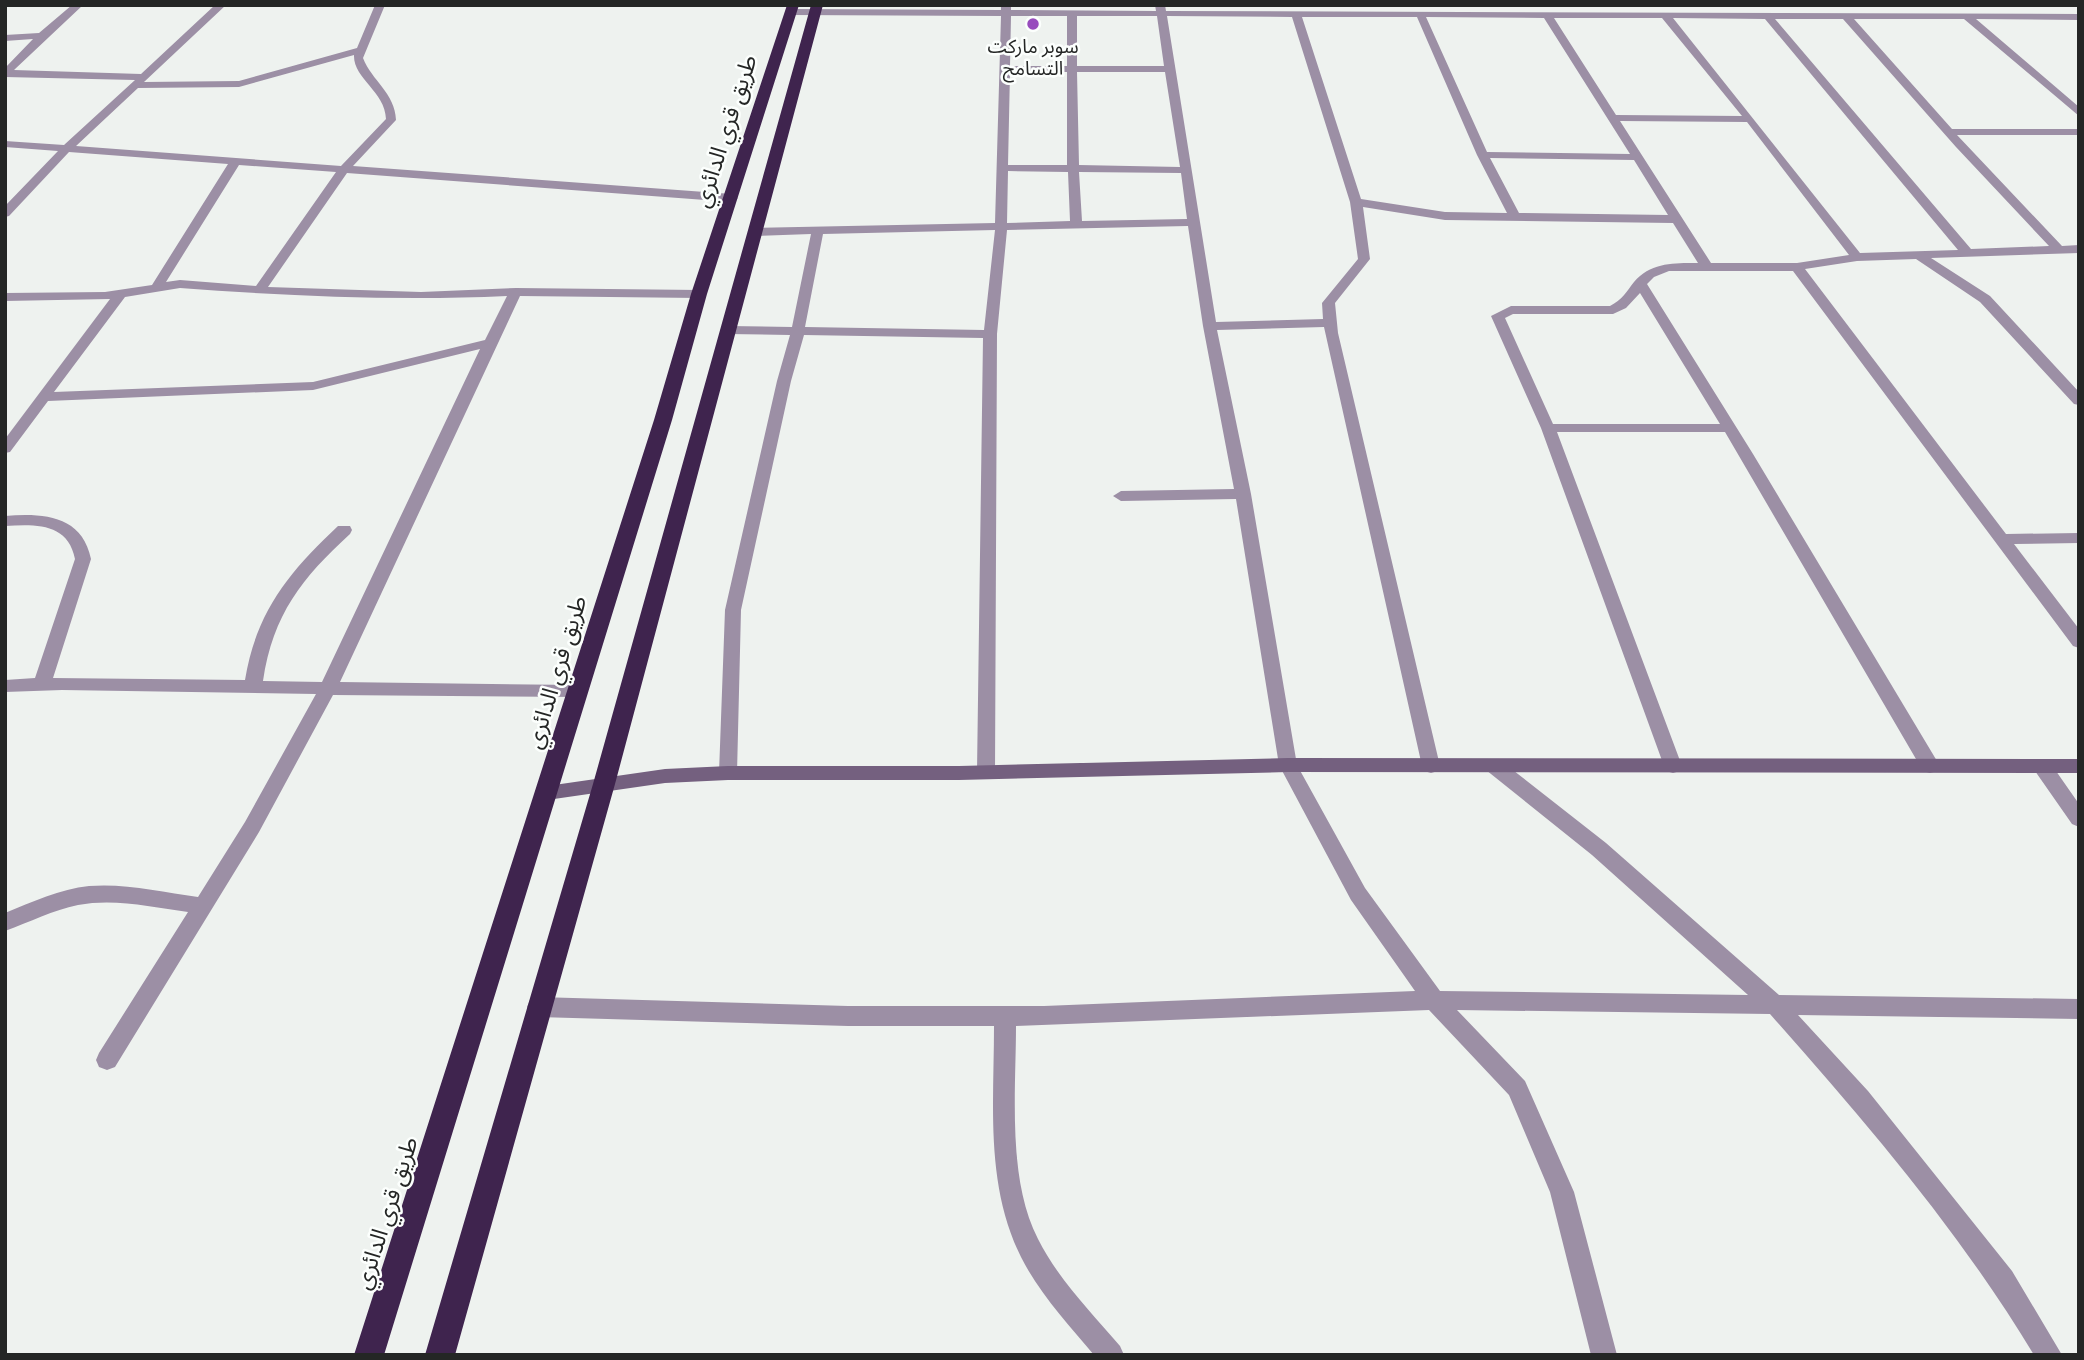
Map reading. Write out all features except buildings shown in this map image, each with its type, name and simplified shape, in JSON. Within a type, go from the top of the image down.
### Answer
[{"type":"highway","name":"طريق قري الدائري","points":[[369,1355],[547,793],[663,420],[699,294],[792,9]]},
{"type":"highway","points":[[440,1355],[604,784],[816,9]]},
{"type":"main road","points":[[547,793],[665,776],[727,773],[986,772],[1288,765],[2079,766]]},
{"type":"street","points":[[6,73],[42,36],[78,5]]},
{"type":"street","points":[[5,213],[65,150],[221,5]]},
{"type":"street","points":[[261,288],[343,170],[391,120],[390,102],[360,66],[358,58],[380,5]]},
{"type":"street","points":[[1367,5],[1371,16]]},
{"type":"street","points":[[1488,5],[1494,16]]},
{"type":"street","points":[[1617,5],[1625,15]]},
{"type":"street","points":[[1782,5],[1794,16]]},
{"type":"street","points":[[1904,5],[1916,16]]},
{"type":"street","points":[[2022,5],[2037,17]]},
{"type":"street","points":[[792,9],[1005,9],[1072,13],[1243,10],[1297,16],[1664,14],[2079,17]]},
{"type":"street","points":[[986,772],[990,334],[1001,226],[1005,9]]},
{"type":"street","points":[[1161,10],[1210,326],[1243,494],[1288,765],[1357,894],[1434,1000],[1517,1088],[1562,1192],[1604,1355]]},
{"type":"street","points":[[1072,13],[1076,226]]},
{"type":"street","points":[[1664,14],[1857,257]]},
{"type":"street","points":[[1767,15],[1967,252]]},
{"type":"street","points":[[1297,16],[1356,202],[1364,258],[1332,295],[1328,303],[1330,323],[1431,766]]},
{"type":"street","points":[[1420,16],[1483,155],[1515,217]]},
{"type":"street","points":[[1548,16],[1707,267]]},
{"type":"street","points":[[1846,16],[2059,250]]},
{"type":"street","points":[[1967,17],[2079,113]]},
{"type":"street","points":[[5,38],[42,36]]},
{"type":"street","points":[[136,85],[239,85],[362,50]]},
{"type":"street","points":[[1004,69],[1169,69]]},
{"type":"street","points":[[6,73],[146,77]]},
{"type":"street","points":[[1612,118],[1750,119]]},
{"type":"street","points":[[1950,132],[2079,132]]},
{"type":"street","points":[[5,145],[732,198]]},
{"type":"street","points":[[1483,155],[1637,157]]},
{"type":"street","points":[[158,285],[235,162]]},
{"type":"street","points":[[1002,168],[1184,170]]},
{"type":"street","points":[[1356,202],[1427,215],[1677,219]]},
{"type":"street","points":[[754,232],[1194,222]]},
{"type":"street","points":[[727,773],[733,610],[784,381],[798,331],[818,231]]},
{"type":"street","points":[[1673,766],[1548,428],[1498,316],[1511,310],[1613,310],[1622,305],[1649,272],[1656,269],[1797,267],[1857,257],[2079,249]]},
{"type":"street","points":[[1917,254],[1991,304],[2079,401]]},
{"type":"street","points":[[1797,267],[2079,642]]},
{"type":"street","points":[[1640,283],[1746,454],[1930,766]]},
{"type":"street","points":[[5,297],[120,294],[158,285],[180,284],[291,292],[421,296],[516,292],[699,294]]},
{"type":"street","points":[[107,1060],[253,827],[328,688],[516,292]]},
{"type":"street","points":[[5,449],[120,294]]},
{"type":"street","points":[[1210,326],[1330,323]]},
{"type":"street","points":[[727,330],[990,334]]},
{"type":"street","points":[[46,397],[313,386],[490,343]]},
{"type":"street","points":[[1548,428],[1728,428]]},
{"type":"street","points":[[1121,496],[1243,494]]},
{"type":"street","points":[[5,521],[33,520],[62,526],[72,532],[83,549],[83,559],[41,685]]},
{"type":"street","points":[[253,687],[257,653],[269,620],[297,578],[344,530]]},
{"type":"street","points":[[2000,539],[2079,538]]},
{"type":"street","points":[[5,686],[577,692]]},
{"type":"street","points":[[1493,765],[1599,849],[1777,1007],[1860,1099],[2003,1280],[2049,1355]]},
{"type":"street","points":[[2042,766],[2079,819]]},
{"type":"street","points":[[5,922],[49,904],[89,895],[205,906]]},
{"type":"street","points":[[538,1007],[848,1016],[1005,1016],[1434,1000],[1777,1007],[2079,1009]]},
{"type":"street","points":[[1005,1016],[1008,1182],[1024,1235],[1044,1271],[1111,1355]]},
{"type":"place","name":"سوبر ماركت التسامح","points":[[1033,24]]}]
